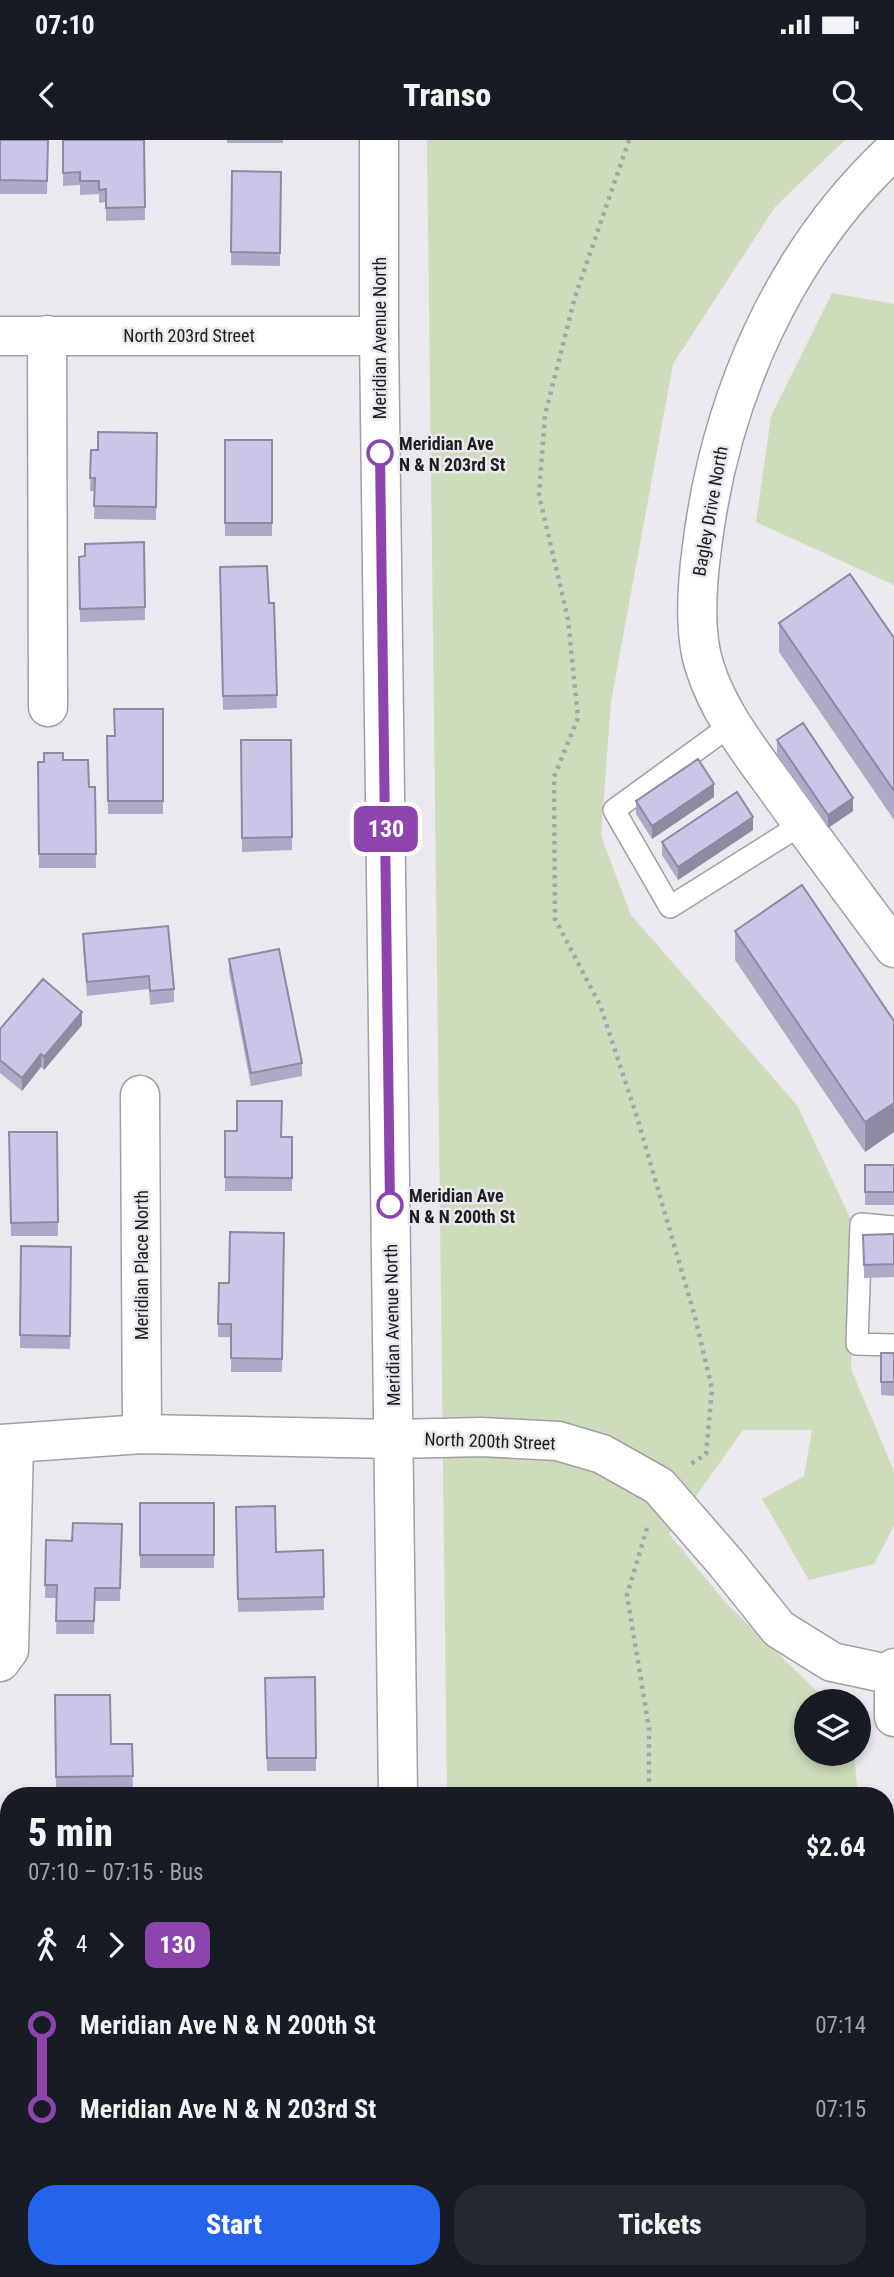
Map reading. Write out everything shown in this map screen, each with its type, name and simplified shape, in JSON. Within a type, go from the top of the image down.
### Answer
[{"type":"street","name":"Meridian Avenue North","points":[[379,140],[379,336],[398,1787]]},
{"type":"street","name":"Bagley Drive North","points":[[894,150],[828,221],[786,285],[753,352],[731,409],[715,470],[704,525],[698,576],[697,622],[704,668],[731,726],[894,948]]},
{"type":"street","points":[[47,335],[48,707]]},
{"type":"street","name":"North 203rd Street","points":[[0,336],[379,336]]},
{"type":"street","name":"Meridian Place North","points":[[140,1095],[142,1434]]},
{"type":"street","name":"North 200th Street","points":[[7,1444],[142,1434],[393,1439],[482,1437],[558,1441],[602,1454],[659,1486],[779,1629],[832,1662],[893,1675]]},
{"type":"street","points":[[0,1662],[9,1650],[7,1444]]},
{"type":"street","points":[[894,1668],[894,1717]]},
{"type":"lane","points":[[731,726],[614,810],[670,907],[802,824]]},
{"type":"lane","points":[[894,1227],[861,1224],[857,1344],[894,1345]]},
{"type":"path","points":[[649,1787],[649,1728],[626,1595],[659,1486]]},
{"type":"green space","points":[[427,140],[845,140],[775,207],[673,364],[611,702],[601,836],[631,915],[797,1105],[855,1228],[851,1369],[894,1471],[894,1526],[874,1564],[809,1580],[762,1499],[804,1476],[812,1430],[743,1430],[669,1534],[726,1603],[815,1689],[794,1689],[794,1766],[855,1766],[857,1787],[447,1787]]},
{"type":"green space","points":[[832,293],[894,304],[894,585],[756,522],[771,416]]},
{"type":"building","points":[[0,140],[48,140],[47,181],[0,180]]},
{"type":"building","points":[[63,140],[144,140],[145,207],[106,208],[106,189],[99,190],[99,181],[80,181],[80,172],[63,173]]},
{"type":"building","points":[[232,171],[281,172],[280,253],[231,252]]},
{"type":"building","points":[[98,432],[157,433],[156,507],[94,506],[95,478],[90,478],[91,450],[98,450]]},
{"type":"building","points":[[225,440],[272,440],[272,523],[225,523]]},
{"type":"building","points":[[144,542],[145,607],[80,609],[79,557],[85,556],[85,544]]},
{"type":"building","points":[[267,566],[269,603],[274,603],[277,695],[223,696],[220,567]]},
{"type":"building","points":[[850,574],[894,638],[894,791],[779,623]]},
{"type":"building","points":[[114,709],[163,709],[163,801],[108,801],[107,736],[115,736]]},
{"type":"building","points":[[803,723],[853,798],[828,815],[777,740]]},
{"type":"building","points":[[241,740],[291,740],[292,837],[242,838]]},
{"type":"building","points":[[44,753],[63,753],[63,760],[88,760],[89,787],[95,787],[96,854],[39,854],[38,762],[44,762]]},
{"type":"building","points":[[698,759],[714,784],[652,826],[636,801]]},
{"type":"building","points":[[737,792],[753,817],[678,867],[662,842]]},
{"type":"building","points":[[802,885],[894,1021],[894,1103],[865,1122],[735,931]]},
{"type":"building","points":[[168,926],[174,989],[150,991],[149,976],[87,982],[83,934]]},
{"type":"building","points":[[279,949],[302,1063],[251,1073],[229,959]]},
{"type":"building","points":[[43,979],[82,1012],[44,1057],[41,1054],[22,1078],[0,1060],[0,1029]]},
{"type":"building","points":[[237,1101],[282,1101],[281,1137],[292,1137],[292,1178],[225,1177],[225,1131],[237,1131]]},
{"type":"building","points":[[9,1132],[57,1132],[58,1222],[11,1223]]},
{"type":"building","points":[[865,1165],[894,1165],[894,1192],[865,1192]]},
{"type":"building","points":[[230,1232],[284,1233],[282,1359],[231,1358],[231,1324],[218,1324],[219,1283],[229,1283]]},
{"type":"building","points":[[894,1234],[894,1264],[864,1265],[863,1235]]},
{"type":"building","points":[[21,1246],[71,1247],[70,1336],[20,1335]]},
{"type":"building","points":[[881,1353],[894,1353],[894,1382],[881,1382]]},
{"type":"building","points":[[140,1503],[214,1503],[214,1555],[140,1555]]},
{"type":"building","points":[[275,1506],[276,1552],[323,1550],[324,1597],[238,1599],[236,1507]]},
{"type":"building","points":[[73,1523],[122,1524],[120,1588],[95,1588],[94,1621],[56,1621],[57,1585],[45,1585],[46,1540],[72,1541]]},
{"type":"building","points":[[315,1677],[316,1758],[267,1758],[265,1678]]},
{"type":"building","points":[[55,1695],[110,1695],[111,1744],[132,1744],[133,1776],[56,1777]]},
{"type":"bus line","name":"130","points":[[380,453],[390,1205]]},
{"type":"place","name":"Meridian Ave N & N 203rd St","points":[[380,453]]},
{"type":"place","name":"Meridian Ave N & N 200th St","points":[[390,1205]]}]
